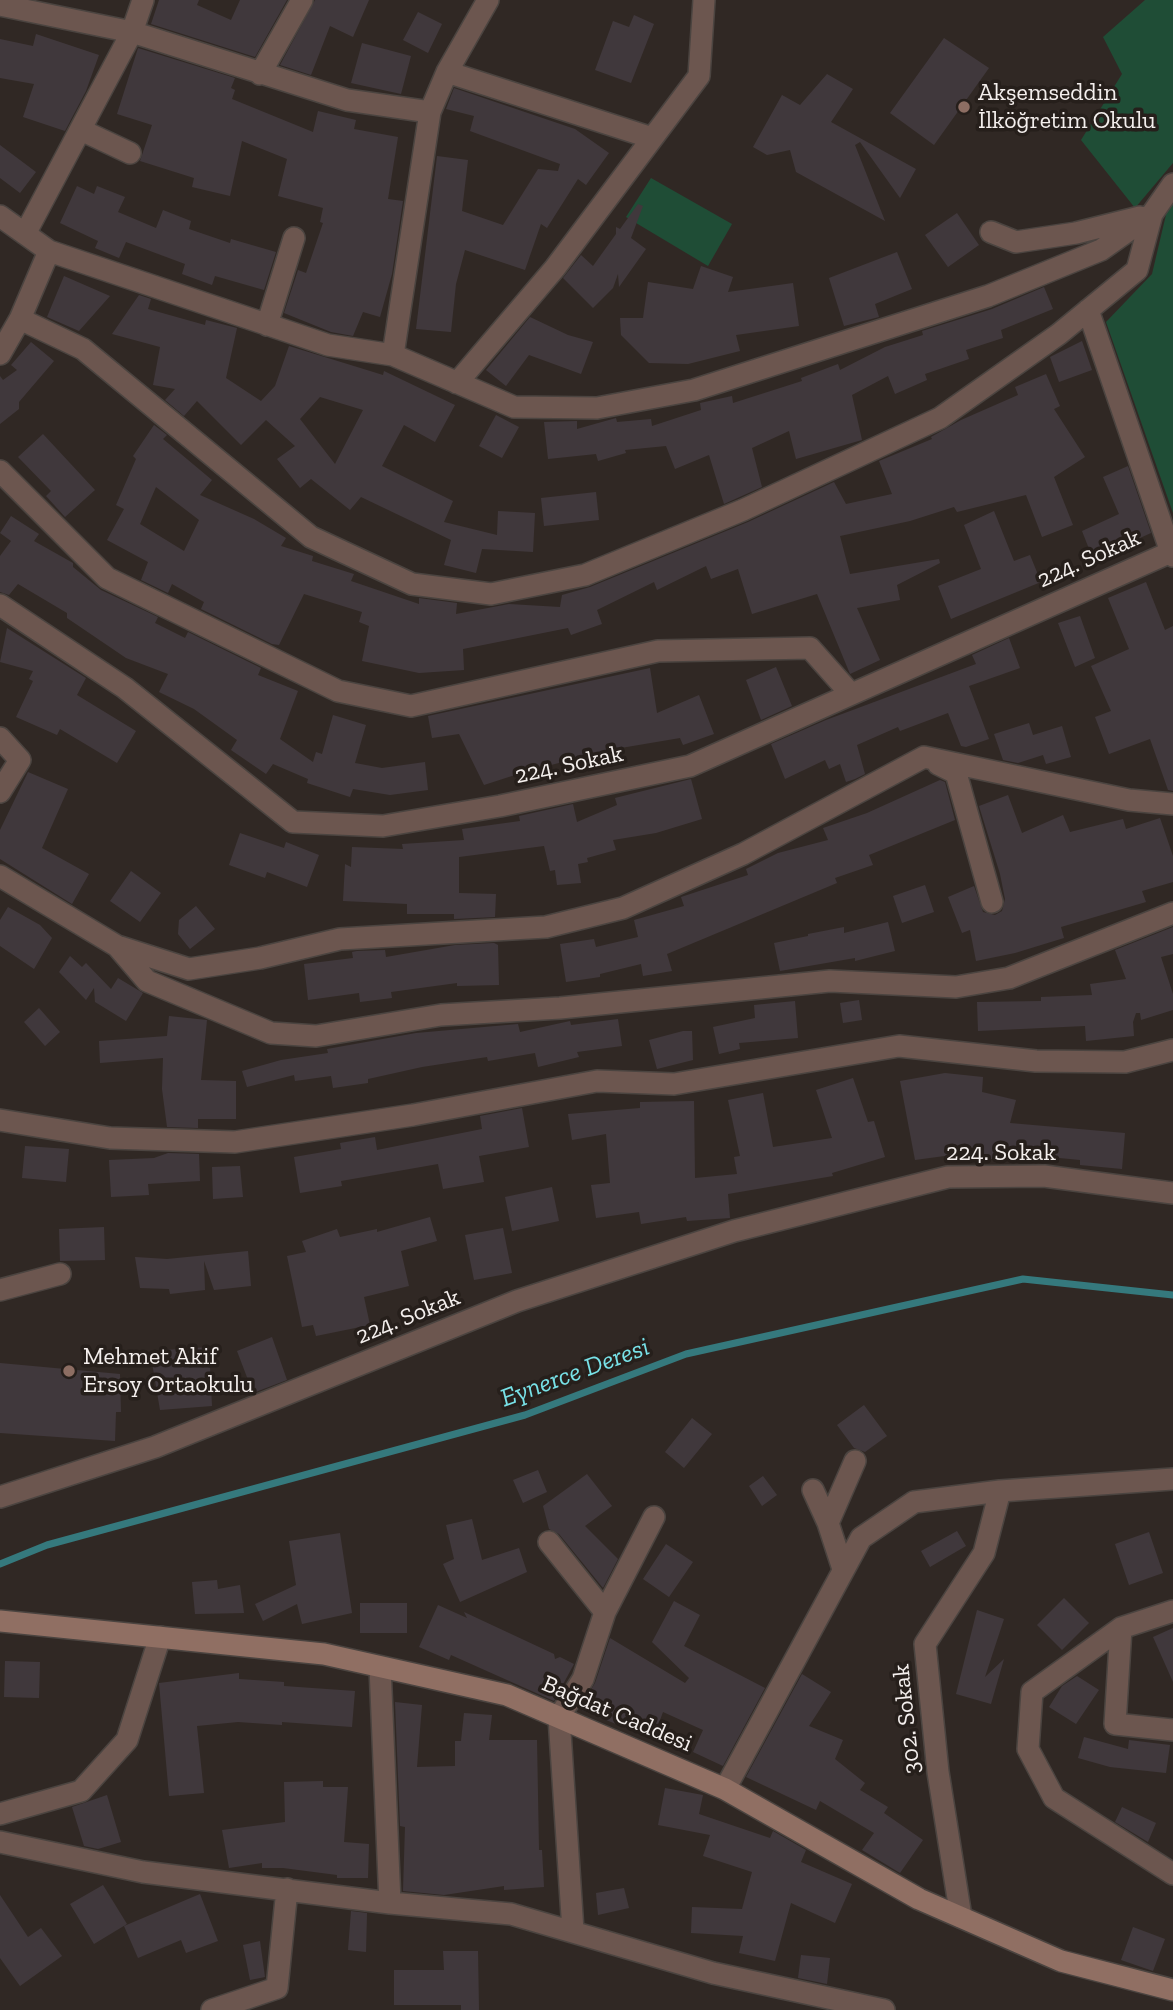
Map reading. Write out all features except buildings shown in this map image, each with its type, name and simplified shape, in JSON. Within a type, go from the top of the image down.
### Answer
[{"type":"main road","name":"Bağdat Caddesi","points":[[0,1621],[324,1654],[507,1695],[725,1789],[919,1899],[1061,1961],[1173,1990]]},
{"type":"street","points":[[25,234],[132,32],[143,0]]},
{"type":"street","points":[[260,74],[302,0]]},
{"type":"street","points":[[393,355],[430,112],[447,72],[488,0]]},
{"type":"street","points":[[457,383],[555,268],[699,76],[704,0]]},
{"type":"street","points":[[0,5],[132,32],[347,100],[430,112]]},
{"type":"street","points":[[447,72],[652,138]]},
{"type":"street","points":[[81,130],[131,153]]},
{"type":"street","points":[[0,216],[49,251],[328,345],[393,355],[514,407],[597,408],[695,390],[988,296],[1101,250],[1152,214],[1173,184]]},
{"type":"street","points":[[991,232],[1016,242],[1076,233],[1152,214]]},
{"type":"street","points":[[20,319],[83,349],[311,537],[412,584],[491,594],[585,575],[743,510],[940,418],[1088,310],[1137,270],[1152,214]]},
{"type":"street","points":[[268,325],[294,238]]},
{"type":"street","points":[[0,354],[20,319],[49,251]]},
{"type":"street","points":[[1088,310],[1172,554]]},
{"type":"street","points":[[0,471],[107,578],[338,691],[411,706],[658,651],[810,648],[850,693]]},
{"type":"street","name":"224. Sokak","points":[[0,605],[125,688],[293,822],[383,826],[500,806],[690,766],[850,693],[1172,554]]},
{"type":"street","points":[[0,738],[20,760],[0,792]]},
{"type":"street","points":[[924,757],[957,773],[992,902]]},
{"type":"street","points":[[0,876],[117,946],[189,969],[260,958],[340,939],[546,927],[622,908],[743,853],[924,757],[1129,800],[1173,804]]},
{"type":"street","points":[[117,946],[147,981],[271,1033],[316,1036],[441,1016],[560,1008],[830,981],[956,987],[1009,978],[1173,913]]},
{"type":"street","points":[[0,1120],[110,1138],[235,1142],[413,1115],[597,1081],[674,1084],[899,1046],[1036,1061],[1125,1062],[1173,1050]]},
{"type":"street","name":"224. Sokak","points":[[0,1497],[155,1447],[517,1301],[734,1231],[948,1177],[1044,1176],[1173,1193]]},
{"type":"street","points":[[0,1290],[60,1275]]},
{"type":"street","points":[[828,1523],[855,1461]]},
{"type":"street","points":[[725,1789],[861,1538],[914,1502],[1000,1491],[1173,1479]]},
{"type":"street","points":[[813,1490],[828,1523],[843,1569]]},
{"type":"street","name":"302. Sokak","points":[[961,1917],[938,1772],[925,1644],[984,1553],[1000,1491]]},
{"type":"street","points":[[573,1931],[559,1717],[583,1679],[605,1612],[654,1517]]},
{"type":"street","points":[[549,1542],[605,1612]]},
{"type":"street","points":[[1173,1611],[1121,1628],[1032,1692],[1028,1749],[1055,1798],[1173,1874]]},
{"type":"street","points":[[1121,1628],[1115,1724],[1173,1730]]},
{"type":"street","points":[[0,1814],[81,1791],[127,1740],[160,1637]]},
{"type":"street","points":[[380,1667],[390,1903]]},
{"type":"street","points":[[0,1842],[143,1872],[390,1903],[511,1914],[713,1973],[884,2010]]},
{"type":"street","points":[[212,2010],[277,1988],[287,1889]]},
{"type":"green space","points":[[1145,0],[1173,0],[1173,163],[1135,208],[1081,140],[1122,74],[1103,37]]},
{"type":"green space","points":[[651,178],[732,224],[708,266],[626,217]]},
{"type":"green space","points":[[1173,196],[1173,513],[1106,322],[1152,274],[1169,202]]},
{"type":"waterway","name":"Eynerce Deresi","points":[[0,1564],[47,1545],[525,1415],[686,1354],[1023,1279],[1173,1295]]},
{"type":"place","name":"Akşemseddin İlköğretim Okulu","points":[[964,107]]},
{"type":"place","name":"Mehmet Akif Ersoy Ortaokulu","points":[[69,1371]]}]
